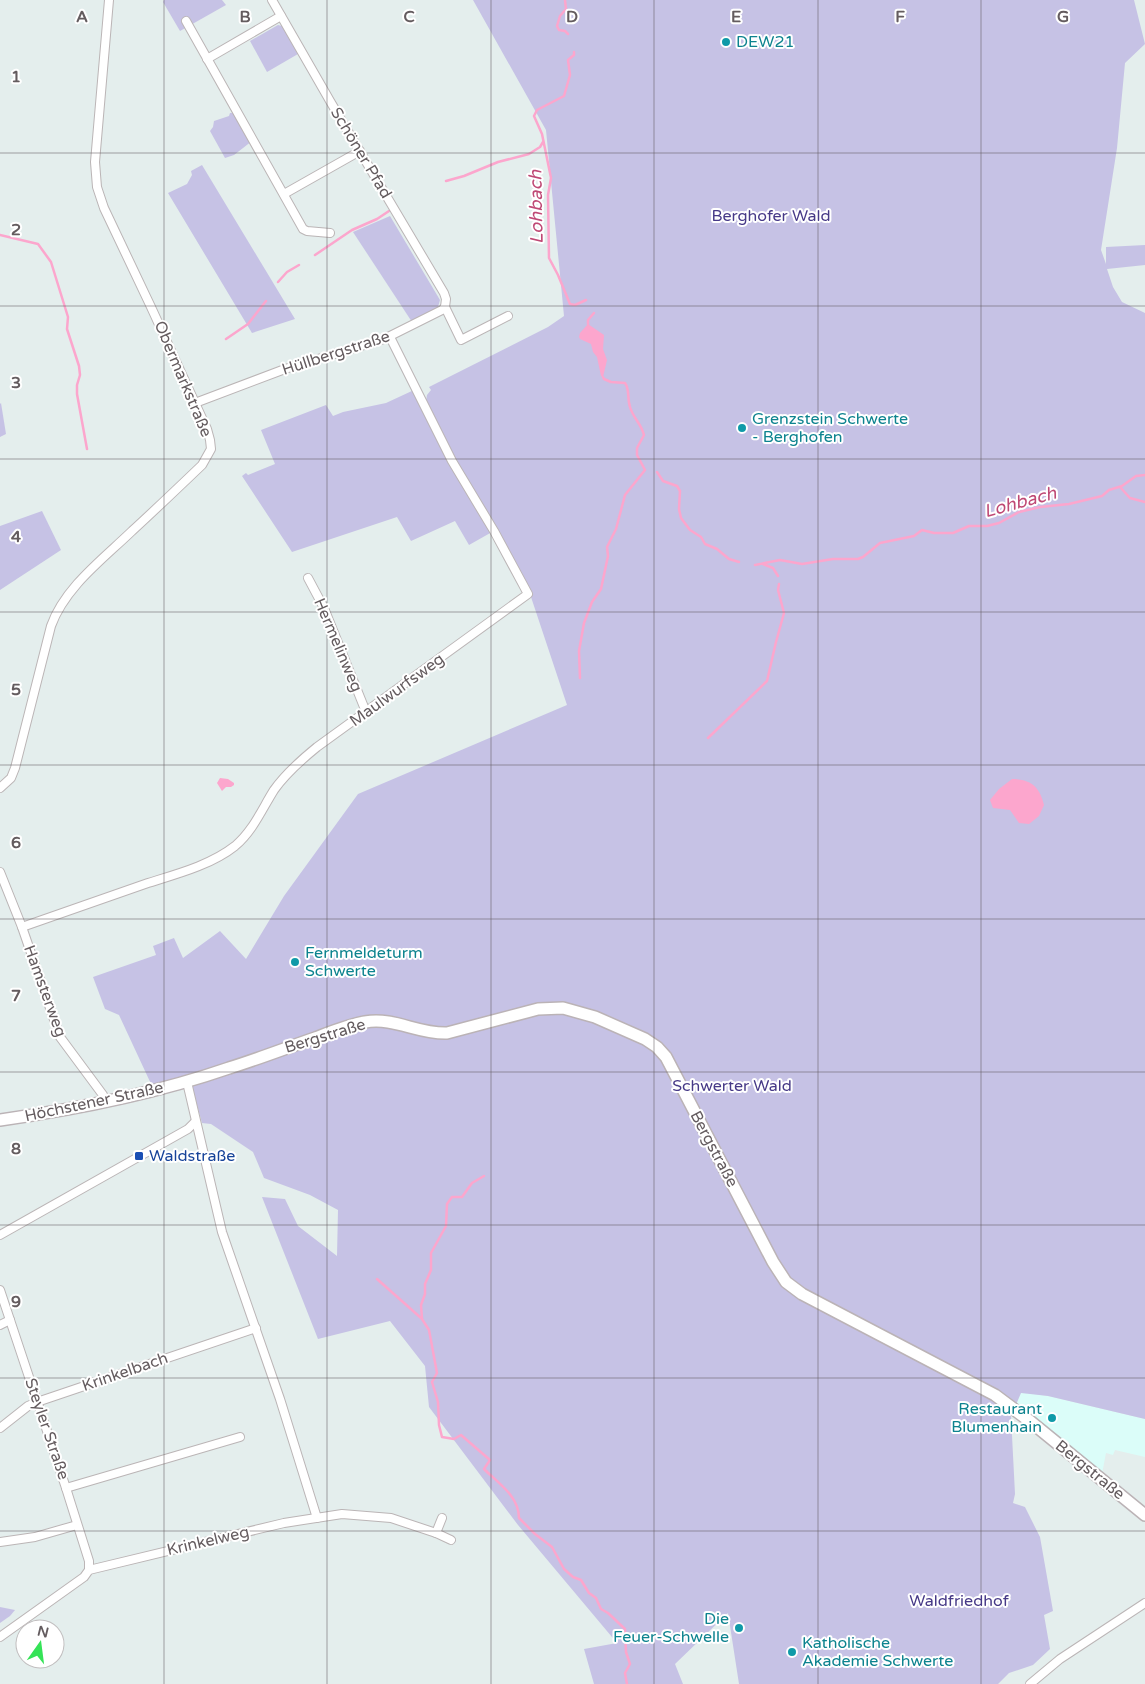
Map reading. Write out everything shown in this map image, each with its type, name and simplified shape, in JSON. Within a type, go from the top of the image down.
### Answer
[{"type":"main road","name":"Bergstraße","points":[[187,1082],[364,1022],[383,1020],[426,1032],[447,1033],[523,1013],[555,1007],[580,1012],[618,1026],[653,1044],[666,1057],[773,1262],[786,1282],[802,1294],[995,1395],[1145,1515]]},
{"type":"main road","name":"Höchstener Straße","points":[[0,1120],[104,1102],[187,1082]]},
{"type":"street","name":"Obermarkstraße","points":[[0,788],[11,778],[15,768],[51,626],[58,610],[68,595],[97,564],[206,460],[210,449],[210,440],[195,403],[104,208],[97,188],[95,162],[110,0]]},
{"type":"street","name":"Schöner Pfad","points":[[272,0],[444,293],[446,299],[445,306]]},
{"type":"street","points":[[207,60],[281,16]]},
{"type":"street","points":[[186,21],[303,229],[330,234]]},
{"type":"street","points":[[284,194],[360,150]]},
{"type":"street","name":"Hüllbergstraße","points":[[195,403],[285,369],[390,337],[442,310],[445,306]]},
{"type":"street","points":[[445,306],[461,340],[508,316]]},
{"type":"street","name":"Maulwurfsweg","points":[[22,927],[176,874],[228,851],[248,831],[273,792],[291,770],[317,747],[528,594],[494,531],[452,461],[390,337]]},
{"type":"street","name":"Hermelinweg","points":[[308,578],[324,608],[366,712]]},
{"type":"street","name":"Hamsterweg","points":[[0,872],[22,927],[60,1037],[103,1095],[104,1102]]},
{"type":"street","points":[[187,1082],[222,1232],[256,1328],[317,1518]]},
{"type":"street","points":[[0,1235],[188,1129],[195,1122]]},
{"type":"street","name":"Steyler Straße","points":[[0,1290],[66,1488],[89,1562],[89,1570]]},
{"type":"street","points":[[0,1325],[10,1320]]},
{"type":"street","name":"Krinkelbach","points":[[0,1428],[28,1406],[38,1402],[256,1328]]},
{"type":"street","points":[[66,1488],[240,1437]]},
{"type":"street","name":"Krinkelweg","points":[[0,1637],[84,1577],[89,1570],[284,1523],[342,1514],[391,1518],[451,1540]]},
{"type":"street","points":[[436,1533],[442,1518]]},
{"type":"street","points":[[0,1542],[35,1536],[77,1525]]},
{"type":"street","points":[[1030,1684],[1060,1659],[1145,1603]]},
{"type":"shaded area","points":[[588,324],[604,335],[603,349],[607,360],[603,377],[601,376],[597,357],[593,352],[591,344],[579,337]]},
{"type":"shaded area","points":[[220,778],[228,779],[234,785],[226,787],[222,791],[217,783]]},
{"type":"shaded area","points":[[1012,779],[1029,782],[1040,793],[1044,805],[1039,816],[1029,824],[1019,823],[1010,810],[993,808],[990,800],[999,789]]},
{"type":"shaded area","points":[[1021,1392],[1048,1396],[1145,1419],[1145,1457],[1115,1450],[1113,1455],[1106,1453],[1102,1474],[1016,1406]]},
{"type":"green space","points":[[164,0],[222,0],[226,5],[180,31],[163,2]]},
{"type":"green space","name":"Schwerter Wald","points":[[473,0],[1134,0],[1145,44],[1125,63],[1117,148],[1101,250],[1106,264],[1106,247],[1145,245],[1145,265],[1107,269],[1113,287],[1122,302],[1145,313],[1145,1419],[1048,1396],[1021,1393],[1011,1416],[1015,1494],[1013,1503],[1025,1507],[1040,1537],[1053,1611],[1044,1615],[1050,1649],[1033,1665],[1009,1673],[998,1684],[739,1684],[728,1613],[675,1664],[683,1684],[594,1684],[584,1649],[617,1643],[518,1525],[429,1407],[425,1366],[390,1321],[318,1339],[262,1197],[285,1199],[298,1226],[337,1256],[338,1210],[310,1195],[264,1178],[253,1152],[211,1124],[202,1123],[192,1087],[199,1082],[196,1073],[152,1086],[119,1015],[105,1009],[93,977],[156,955],[153,946],[174,938],[183,958],[220,931],[246,959],[284,896],[358,794],[567,705],[530,594],[454,459],[426,401],[427,395],[431,390],[429,387],[548,327],[564,316],[546,130]]},
{"type":"green space","points":[[278,25],[282,26],[298,54],[267,72],[250,41]]},
{"type":"green space","points":[[230,113],[233,113],[236,117],[238,116],[252,141],[234,155],[225,158],[210,131],[214,121],[229,116]]},
{"type":"green space","points":[[202,165],[295,319],[252,333],[168,193],[187,184],[192,175],[191,171]]},
{"type":"green space","points":[[390,216],[440,300],[438,307],[412,322],[353,232]]},
{"type":"green space","points":[[414,390],[492,532],[469,545],[455,521],[411,541],[397,517],[292,552],[242,476],[275,464],[261,430],[326,405],[333,416],[343,412],[386,403]]},
{"type":"green space","points":[[0,404],[6,434],[0,437]]},
{"type":"green space","points":[[42,511],[61,550],[0,590],[0,526]]},
{"type":"green space","points":[[0,1607],[15,1610],[0,1623]]},
{"type":"waterway","name":"Lohbach","points":[[565,0],[566,9],[560,16],[557,26],[559,30],[565,31],[568,34]]},
{"type":"waterway","name":"Lohbach","points":[[574,52],[574,55],[568,60],[570,75],[564,96],[537,110],[534,116],[542,134],[551,178],[548,195],[549,258],[570,304],[575,305],[586,300]]},
{"type":"waterway","points":[[446,181],[498,162],[529,154],[540,147],[543,142]]},
{"type":"waterway","points":[[315,255],[352,230],[377,219],[389,211]]},
{"type":"waterway","points":[[0,235],[38,244],[51,262],[68,317],[67,329],[79,366],[80,375],[77,394],[87,449]]},
{"type":"waterway","points":[[278,282],[287,272],[299,265]]},
{"type":"waterway","points":[[226,339],[248,324],[266,301]]},
{"type":"waterway","name":"Lohbach","points":[[588,324],[588,320],[594,313]]},
{"type":"waterway","points":[[580,678],[579,651],[584,623],[592,602],[601,589],[608,556],[607,547],[616,529],[625,495],[645,470],[637,455],[637,448],[644,435],[631,411],[627,386],[625,383],[611,382],[603,377]]},
{"type":"waterway","name":"Lohbach","points":[[657,472],[663,481],[677,486],[680,491],[679,509],[681,518],[690,530],[701,537],[705,544],[717,549],[729,559],[739,562]]},
{"type":"waterway","name":"Lohbach","points":[[755,565],[780,560],[802,564],[833,559],[858,559],[880,543],[914,536],[922,530],[934,533],[953,533],[969,526],[987,526],[999,523],[1019,512],[1040,507],[1069,504],[1102,496],[1109,490],[1122,486],[1136,476],[1145,475]]},
{"type":"waterway","points":[[1120,487],[1130,498],[1145,502]]},
{"type":"waterway","points":[[763,564],[773,568],[778,576]]},
{"type":"waterway","points":[[708,738],[767,681],[784,613],[778,590],[779,584]]},
{"type":"waterway","points":[[484,1176],[472,1183],[462,1197],[452,1197],[447,1204],[446,1226],[431,1253],[431,1270],[425,1284],[425,1294],[421,1305],[422,1319],[429,1330],[437,1373],[432,1382],[438,1402],[439,1425],[442,1437],[454,1439],[461,1435],[490,1460],[484,1469],[512,1497],[516,1503],[519,1518],[552,1547],[564,1569],[573,1577],[581,1580],[589,1593],[596,1598],[601,1609],[625,1629],[626,1652],[630,1664],[625,1673],[627,1684]]},
{"type":"waterway","points":[[377,1279],[421,1318]]},
{"type":"place","name":"DEW21","points":[[726,42]]},
{"type":"place","name":"Grenzstein Schwerte - Berghofen","points":[[742,428]]},
{"type":"place","name":"Fernmeldeturm Schwerte","points":[[295,962]]},
{"type":"place","name":"Waldstraße","points":[[139,1156]]},
{"type":"place","name":"Restaurant Blumenhain","points":[[1052,1418]]},
{"type":"place","name":"Die Feuer-Schwelle","points":[[739,1628]]},
{"type":"place","name":"Katholische Akademie Schwerte","points":[[792,1652]]},
{"type":"park label","name":"Berghofer Wald","points":[[771,216]]},
{"type":"park label","name":"Waldfriedhof","points":[[959,1601]]}]
